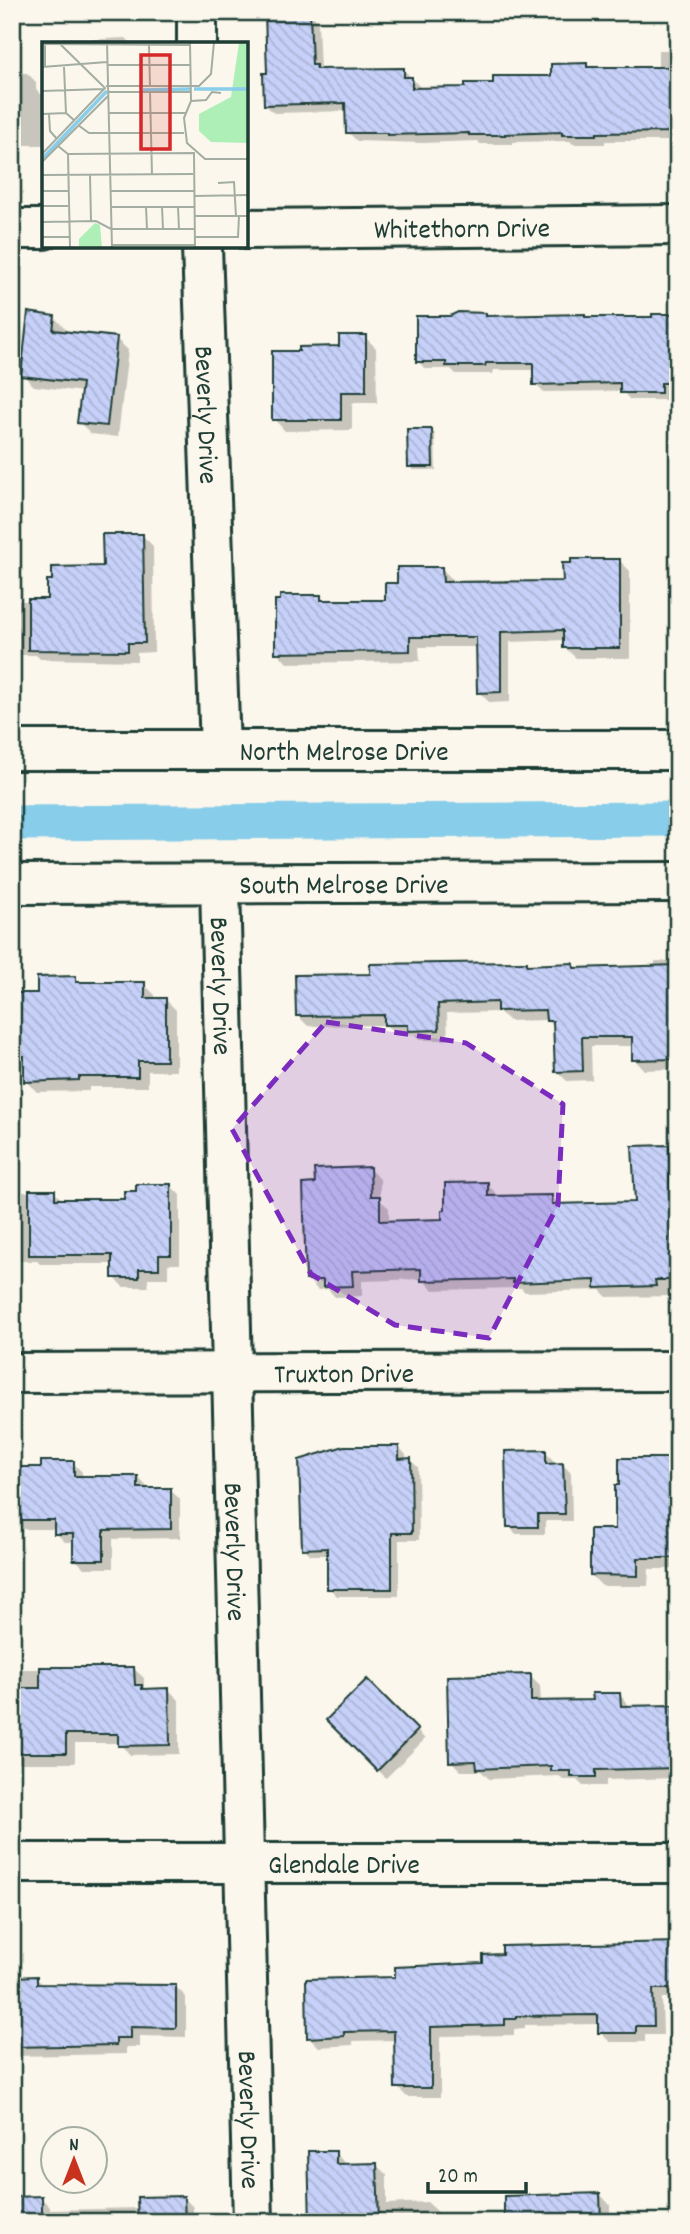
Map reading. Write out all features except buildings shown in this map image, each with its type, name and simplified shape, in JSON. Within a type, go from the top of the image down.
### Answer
[{"type":"street","points":[[197,12],[197,42]]},
{"type":"street","name":"Whitethorn Drive","points":[[248,229],[678,225]]},
{"type":"street","points":[[12,229],[42,229]]},
{"type":"street","name":"Beverly Drive","points":[[202,248],[220,750]]},
{"type":"street","name":"North Melrose Drive","points":[[12,750],[678,750]]},
{"type":"street","name":"South Melrose Drive","points":[[12,884],[678,882]]},
{"type":"street","name":"Beverly Drive","points":[[220,884],[253,2222]]},
{"type":"street","name":"Truxton Drive","points":[[12,1373],[678,1371]]},
{"type":"street","name":"Glendale Drive","points":[[12,1863],[678,1863]]},
{"type":"highlighted area","points":[[326,1022],[466,1043],[563,1104],[558,1205],[489,1338],[395,1325],[311,1274],[232,1129]]},
{"type":"waterway","points":[[12,823],[678,819]]}]
